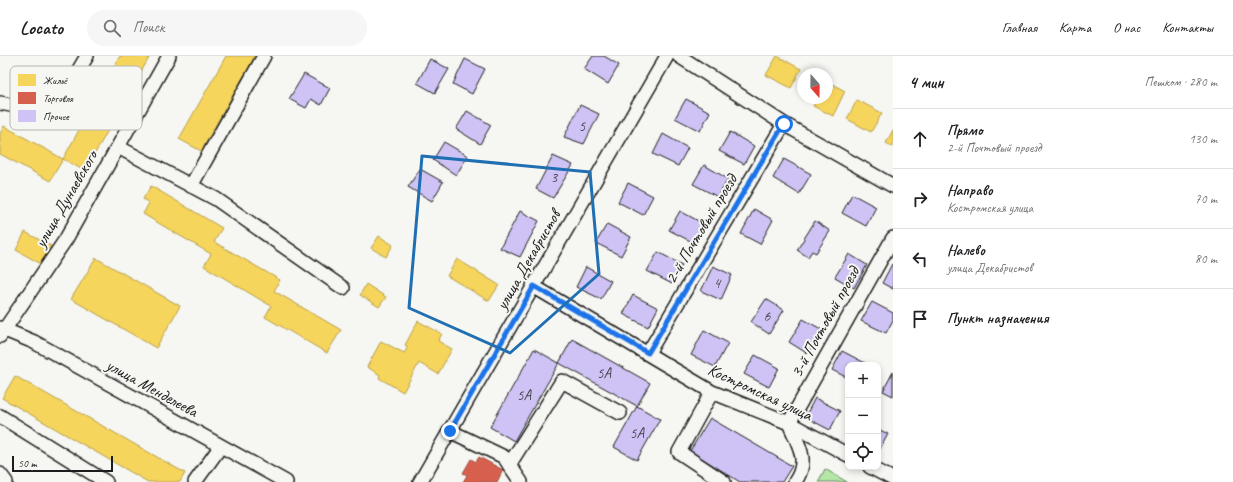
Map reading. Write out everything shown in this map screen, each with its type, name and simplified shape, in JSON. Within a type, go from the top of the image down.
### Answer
[{"type":"street","points":[[81,66],[87,56]]},
{"type":"street","name":"улица Дунаевского","points":[[142,104],[169,56]]},
{"type":"street","points":[[191,186],[264,56]]},
{"type":"street","name":"улица Декабристов","points":[[420,482],[667,56]]},
{"type":"street","points":[[679,56],[784,124],[893,186]]},
{"type":"street","points":[[0,103],[10,105]]},
{"type":"street","name":"2-й Почтовый проезд","points":[[648,353],[784,124]]},
{"type":"street","name":"улица Дунаевского","points":[[2,331],[66,238],[128,130]]},
{"type":"street","points":[[118,147],[216,199],[343,288]]},
{"type":"street","name":"3-й Почтовый проезд","points":[[789,423],[893,238]]},
{"type":"street","name":"Костромская улица","points":[[534,286],[712,392],[789,423],[845,453]]},
{"type":"street","name":"улица Менделеева","points":[[2,331],[34,342],[286,482]]},
{"type":"street","points":[[509,464],[562,381],[620,413]]},
{"type":"street","points":[[712,392],[678,452],[724,482]]},
{"type":"street","points":[[0,416],[106,482]]},
{"type":"street","points":[[789,423],[803,455],[799,476],[795,482]]},
{"type":"street","points":[[450,431],[504,457],[521,482]]},
{"type":"street","points":[[195,482],[221,446]]},
{"type":"street","points":[[876,470],[893,479]]},
{"type":"street","points":[[0,474],[6,482]]},
{"type":"highlighted area","points":[[422,156],[590,172],[599,274],[510,353],[409,308]]},
{"type":"green space","points":[[825,469],[847,482],[818,482]]},
{"type":"building: Жильё","points":[[120,56],[150,56],[142,70],[142,66],[114,66]]},
{"type":"building: Жильё","points":[[226,56],[255,56],[201,151],[179,139]]},
{"type":"building: Жильё","points":[[777,56],[799,68],[797,68],[797,77],[791,88],[766,75]]},
{"type":"building: Жильё","points":[[833,84],[845,91],[833,116],[813,106],[814,104],[833,104]]},
{"type":"building: Жильё","points":[[857,100],[882,113],[871,132],[847,119]]},
{"type":"building: Жильё","points":[[4,126],[63,159],[50,181],[0,154],[0,134]]},
{"type":"building: Жильё","points":[[79,130],[108,130],[85,171],[63,159]]},
{"type":"building: Жильё","points":[[893,130],[893,147],[886,143]]},
{"type":"building: Жильё","points":[[151,186],[222,228],[214,242],[280,280],[274,291],[341,330],[327,353],[265,317],[271,306],[204,266],[211,254],[143,214],[149,203],[143,199]]},
{"type":"building: Жильё","points":[[25,232],[51,246],[41,264],[16,250]]},
{"type":"building: Жильё","points":[[379,236],[393,245],[386,257],[371,248]]},
{"type":"building: Жильё","points":[[96,258],[180,306],[156,348],[71,299]]},
{"type":"building: Жильё","points":[[457,259],[499,285],[489,301],[447,276]]},
{"type":"building: Жильё","points":[[366,284],[386,297],[379,307],[360,295]]},
{"type":"building: Жильё","points":[[418,321],[442,334],[438,341],[452,349],[438,374],[419,363],[403,392],[379,378],[380,375],[367,367],[381,341],[404,353],[408,347],[405,345]]},
{"type":"building: Жильё","points":[[15,376],[185,473],[180,482],[148,482],[2,398]]},
{"type":"building: Торговля","points":[[479,457],[503,470],[497,482],[463,482],[467,475],[463,473],[471,459],[476,462]]},
{"type":"building: Прочее","points":[[593,56],[604,56],[619,65],[608,84],[584,69]]},
{"type":"building: Прочее","points":[[430,59],[449,69],[435,93],[417,83]]},
{"type":"building: Прочее","points":[[465,59],[485,69],[472,94],[453,84]]},
{"type":"building: Прочее","points":[[304,74],[330,88],[321,105],[311,99],[306,108],[289,99]]},
{"type":"building: Прочее","points":[[686,99],[710,112],[700,131],[675,118]]},
{"type":"building: Прочее","points":[[580,105],[599,114],[584,144],[564,137]]},
{"type":"building: Прочее","points":[[467,111],[491,125],[480,144],[456,129]]},
{"type":"building: Прочее","points":[[730,132],[754,146],[744,164],[719,151]]},
{"type":"building: Прочее","points":[[663,134],[688,148],[678,166],[653,154]]},
{"type":"building: Прочее","points":[[444,142],[468,156],[456,175],[433,160]]},
{"type":"building: Прочее","points":[[553,156],[573,165],[553,198],[536,189]]},
{"type":"building: Прочее","points":[[784,159],[811,174],[799,194],[773,178]]},
{"type":"building: Прочее","points":[[704,165],[728,179],[718,197],[693,184]]},
{"type":"building: Прочее","points":[[420,169],[443,182],[432,201],[408,187]]},
{"type":"building: Прочее","points":[[628,183],[653,196],[643,215],[618,202]]},
{"type":"building: Прочее","points":[[852,194],[876,207],[866,226],[842,213]]},
{"type":"building: Прочее","points":[[754,209],[773,220],[760,244],[741,234]]},
{"type":"building: Прочее","points":[[520,211],[539,221],[520,257],[500,248]]},
{"type":"building: Прочее","points":[[680,211],[704,224],[694,243],[669,230]]},
{"type":"building: Прочее","points":[[815,221],[830,231],[816,253],[812,251],[808,257],[797,250]]},
{"type":"building: Прочее","points":[[607,224],[631,237],[621,256],[596,243]]},
{"type":"building: Прочее","points":[[658,252],[682,265],[672,284],[647,271]]},
{"type":"building: Прочее","points":[[849,254],[867,265],[854,288],[835,277]]},
{"type":"building: Прочее","points":[[893,264],[893,289],[882,283]]},
{"type":"building: Прочее","points":[[713,266],[732,275],[721,300],[701,291]]},
{"type":"building: Прочее","points":[[586,267],[611,281],[601,299],[576,287]]},
{"type":"building: Прочее","points":[[633,295],[658,308],[648,327],[623,314]]},
{"type":"building: Прочее","points":[[766,299],[784,310],[769,334],[751,322]]},
{"type":"building: Прочее","points":[[872,302],[893,313],[893,320],[886,333],[861,321]]},
{"type":"building: Прочее","points":[[803,319],[821,329],[808,354],[789,342]]},
{"type":"building: Прочее","points":[[704,330],[728,343],[715,367],[691,355]]},
{"type":"building: Прочее","points":[[572,339],[650,383],[637,406],[559,363]]},
{"type":"building: Прочее","points":[[534,349],[559,363],[514,441],[490,427]]},
{"type":"building: Прочее","points":[[842,351],[863,362],[845,362],[845,376],[832,370]]},
{"type":"building: Прочее","points":[[755,355],[779,368],[769,387],[744,374]]},
{"type":"building: Прочее","points":[[893,372],[893,396],[883,391]]},
{"type":"building: Прочее","points":[[815,398],[840,411],[830,430],[805,417]]},
{"type":"building: Прочее","points":[[637,406],[660,419],[637,460],[614,447]]},
{"type":"building: Прочее","points":[[710,418],[792,466],[782,482],[740,482],[690,451]]},
{"type":"building: Прочее","points":[[881,430],[888,434],[881,447]]},
{"type":"route","points":[[450,431],[534,286],[648,353],[784,124]]}]
